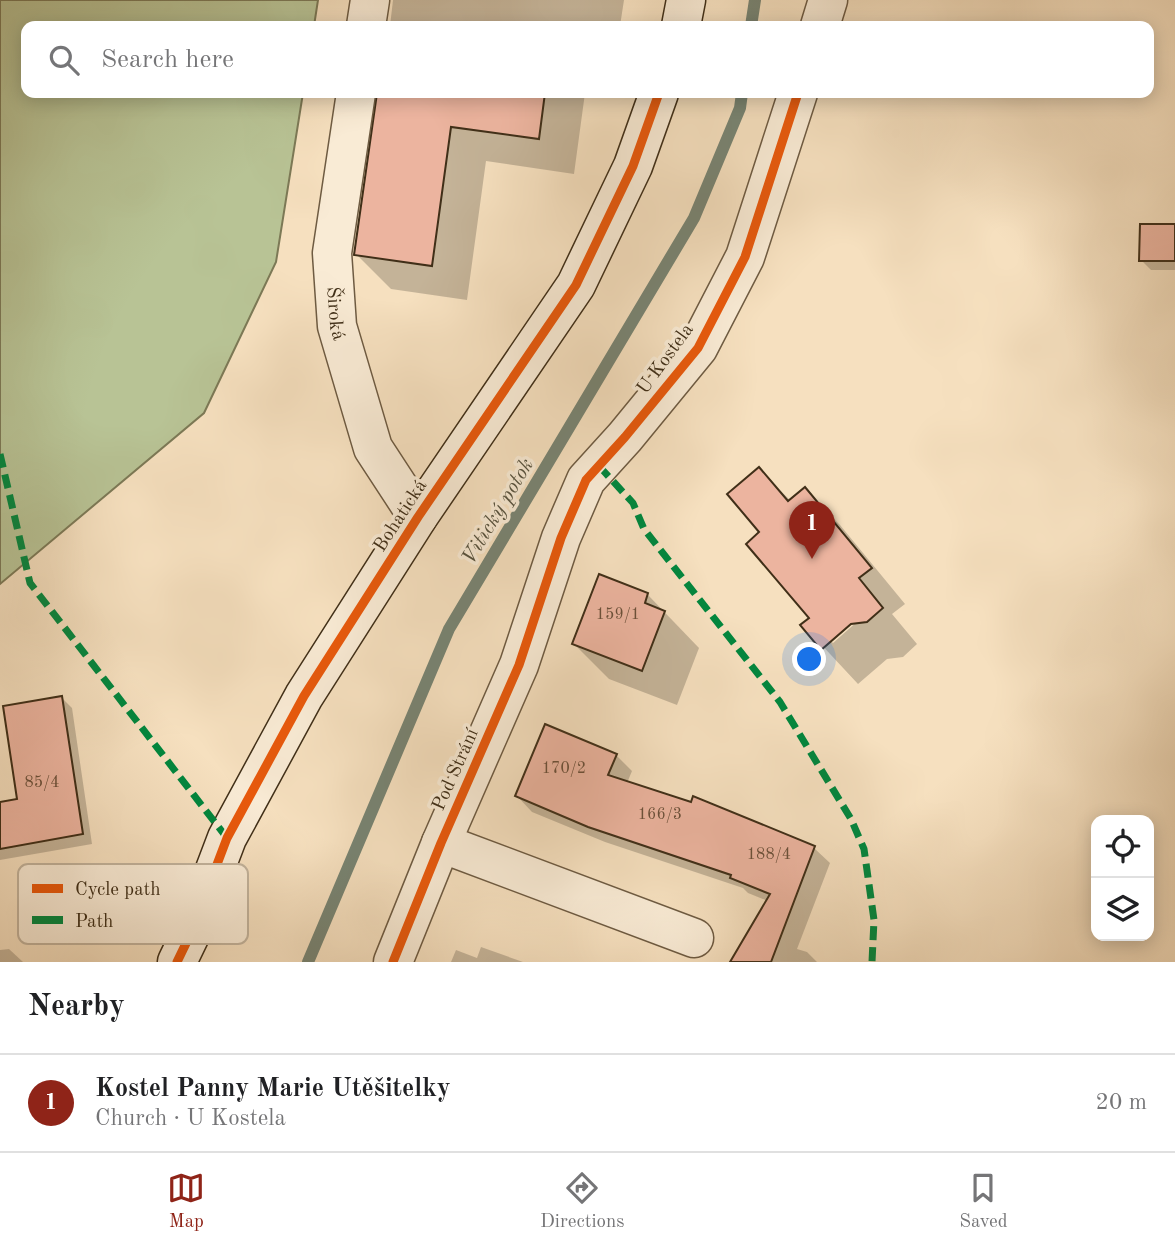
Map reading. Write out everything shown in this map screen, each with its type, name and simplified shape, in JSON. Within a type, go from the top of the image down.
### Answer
[{"type":"street","points":[[367,21],[370,0]]},
{"type":"street","points":[[682,21],[686,0]]},
{"type":"street","points":[[822,21],[828,0]]},
{"type":"street","name":"Široká","points":[[355,98],[332,253],[337,326],[373,448],[418,517]]},
{"type":"street","name":"Bohatická","points":[[217,864],[227,838],[291,720],[418,517],[576,285],[633,166],[657,98]]},
{"type":"street","name":"U Kostela","points":[[544,588],[561,538],[586,480],[698,348],[745,257],[796,98]]},
{"type":"street","name":"Pod Strání","points":[[393,962],[441,843],[519,665],[544,588]]},
{"type":"street","points":[[441,843],[694,938]]},
{"type":"street","name":"Bohatická","points":[[177,962],[186,944]]},
{"type":"green space","points":[[0,0],[318,0],[315,21],[21,21],[21,98],[302,98],[276,262],[204,413],[0,584]]},
{"type":"building","points":[[376,98],[544,98],[539,139],[451,127],[432,266],[354,255]]},
{"type":"building","points":[[1140,224],[1175,224],[1175,261],[1139,261]]},
{"type":"building","points":[[759,467],[788,501],[805,487],[872,568],[859,578],[883,608],[867,622],[851,624],[821,650],[800,625],[809,618],[746,544],[759,532],[727,494]]},
{"type":"building","points":[[599,574],[648,593],[645,603],[665,611],[642,671],[572,644]]},
{"type":"building","points":[[62,696],[83,834],[0,849],[0,802],[17,799],[3,706]]},
{"type":"building","points":[[545,724],[617,754],[608,775],[691,802],[693,796],[815,846],[771,962],[730,962],[770,894],[730,878],[731,875],[588,827],[515,796]]},
{"type":"waterway","name":"Vitický potok","points":[[752,21],[755,0]]},
{"type":"waterway","name":"Vitický potok","points":[[308,962],[449,629],[694,218],[740,108],[741,98]]},
{"type":"marked path","points":[[0,454],[30,583],[227,838]]},
{"type":"marked path","points":[[599,466],[633,503],[644,529],[780,702],[851,819],[864,849],[874,920],[872,962]]},
{"type":"cycle path","points":[[217,864],[227,838],[304,696],[418,517],[576,285],[633,166],[657,98]]},
{"type":"cycle path","points":[[393,962],[441,843],[519,665],[561,538],[586,480],[698,348],[745,257],[796,98]]},
{"type":"cycle path","points":[[177,962],[186,944]]},
{"type":"place","name":"Kostel Panny Marie Utěšitelky","points":[[812,559]]}]
